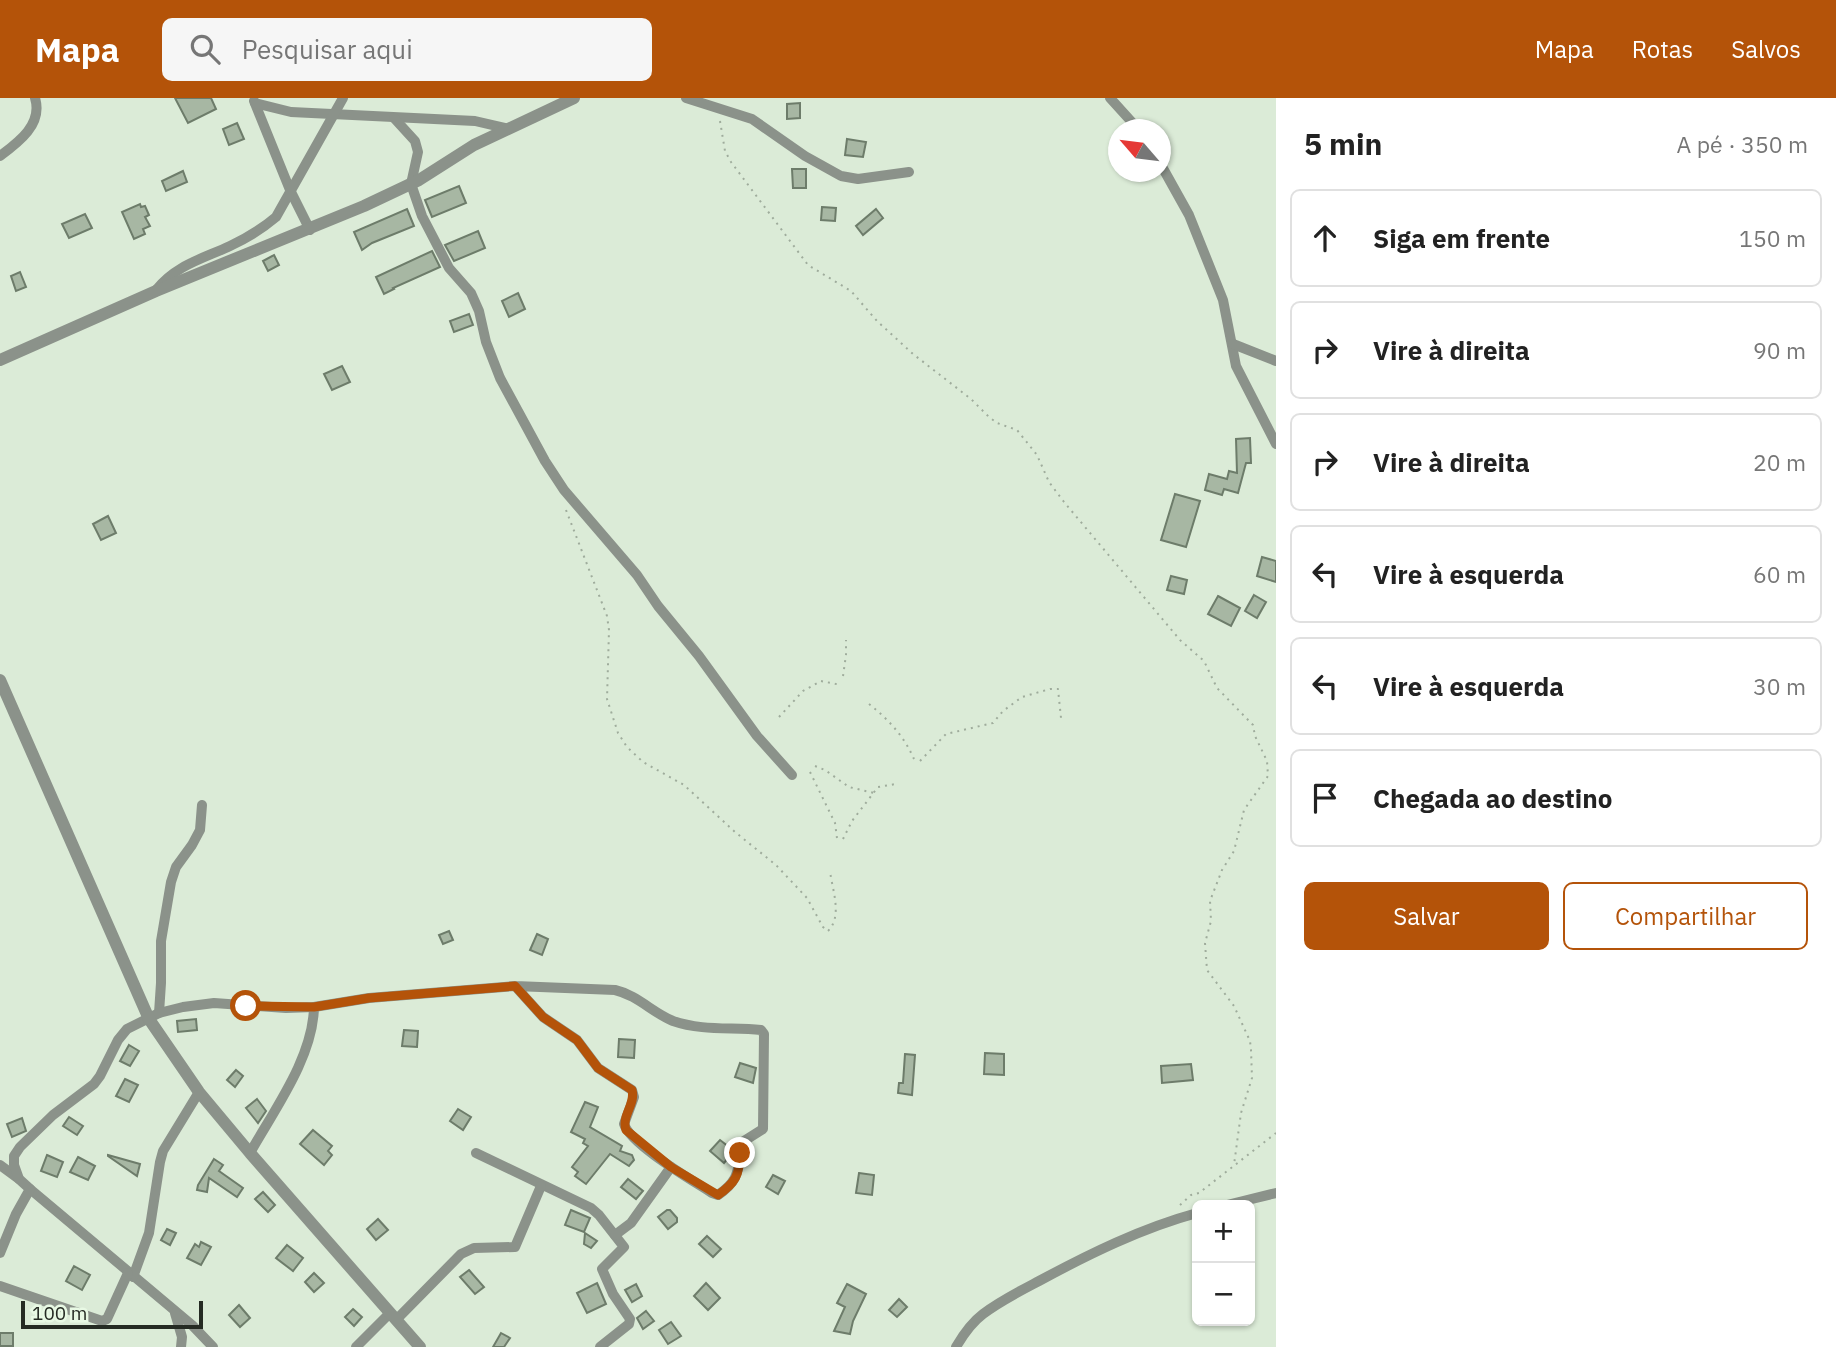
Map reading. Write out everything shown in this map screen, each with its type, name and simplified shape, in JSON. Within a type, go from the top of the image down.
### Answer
[{"type":"street","points":[[0,156],[22,140],[33,124],[37,106],[35,98]]},
{"type":"street","points":[[156,291],[182,266],[230,246],[260,230],[276,217],[343,98]]},
{"type":"street","points":[[0,360],[156,291],[310,230],[411,184],[456,155],[575,98]]},
{"type":"street","points":[[686,98],[752,119],[805,156],[841,176],[858,179],[909,172]]},
{"type":"street","points":[[1110,98],[1129,119]]},
{"type":"street","points":[[254,101],[291,112],[475,121],[509,129]]},
{"type":"street","points":[[254,101],[290,190],[310,230]]},
{"type":"street","points":[[394,118],[415,141],[418,152],[411,184],[422,216],[438,251],[471,293],[500,378],[545,461],[564,490],[637,575],[757,736],[792,775]]},
{"type":"street","points":[[1171,182],[1189,215],[1223,300],[1236,366],[1276,444]]},
{"type":"street","points":[[1233,344],[1276,362]]},
{"type":"street","points":[[0,680],[154,1016],[199,1091],[420,1347]]},
{"type":"street","points":[[154,1016],[162,983],[161,941],[171,882],[176,867],[200,830],[202,805]]},
{"type":"street","points":[[19,1179],[14,1156],[20,1147],[53,1115],[94,1084],[127,1029],[154,1016],[183,1007],[214,1003],[286,1008],[314,1007],[369,998],[515,986],[615,990],[626,993],[670,1020],[693,1027],[761,1030],[764,1034],[763,1129],[744,1141],[740,1166],[733,1184],[718,1195],[671,1167],[626,1130],[624,1124],[634,1097],[632,1090],[598,1068],[577,1040],[543,1017],[515,986]]},
{"type":"street","points":[[250,1153],[301,1062],[310,1038],[314,1007]]},
{"type":"street","points":[[0,1286],[102,1321],[107,1319],[131,1275],[149,1233],[163,1151],[199,1091]]},
{"type":"street","points":[[476,1153],[591,1208],[624,1247],[602,1269],[630,1319],[629,1324],[600,1347]]},
{"type":"street","points":[[0,1165],[192,1325],[213,1347]]},
{"type":"street","points":[[615,1235],[631,1223],[671,1167]]},
{"type":"street","points":[[356,1347],[461,1254],[474,1248],[515,1247],[541,1186]]},
{"type":"street","points":[[0,1253],[30,1188]]},
{"type":"street","points":[[1247,1200],[1276,1193]]},
{"type":"street","points":[[956,1347],[982,1314],[1014,1294],[1068,1266],[1175,1219],[1192,1214]]},
{"type":"street","points":[[175,1312],[182,1337],[181,1347]]},
{"type":"path","points":[[720,113],[725,151],[731,162],[808,265],[851,291],[877,321],[913,354],[971,399],[989,417],[1017,430],[1037,455],[1049,482],[1064,502],[1180,640],[1204,661],[1217,688],[1253,725],[1255,736],[1267,761],[1268,776],[1244,810],[1234,851],[1222,870],[1210,901],[1211,922],[1205,951],[1207,970],[1234,1006],[1250,1041],[1252,1078],[1241,1113],[1234,1165]]},
{"type":"path","points":[[565,508],[607,616],[607,699],[618,733],[627,747],[643,762],[684,785],[776,865],[807,898],[828,931],[834,925],[835,910],[830,871]]},
{"type":"path","points":[[843,676],[846,640]]},
{"type":"path","points":[[779,717],[803,691],[821,681],[841,685]]},
{"type":"path","points":[[920,761],[946,734],[993,723],[1003,711],[1022,698],[1050,689],[1058,689],[1061,718]]},
{"type":"path","points":[[869,704],[893,726],[914,758]]},
{"type":"path","points":[[815,766],[849,786],[874,793]]},
{"type":"path","points":[[810,772],[835,823],[837,838]]},
{"type":"path","points":[[844,839],[852,821],[878,788],[896,784]]},
{"type":"path","points":[[1175,1219],[1181,1203],[1191,1195],[1199,1193],[1276,1133]]},
{"type":"building","points":[[175,98],[211,98],[216,109],[188,123]]},
{"type":"building","points":[[800,103],[800,118],[787,119],[787,104]]},
{"type":"building","points":[[237,123],[244,139],[229,145],[223,129]]},
{"type":"building","points":[[847,139],[866,142],[863,157],[845,155]]},
{"type":"building","points":[[792,169],[806,169],[806,188],[793,188]]},
{"type":"building","points":[[183,171],[187,182],[166,191],[162,181]]},
{"type":"building","points":[[459,186],[466,203],[432,217],[425,200]]},
{"type":"building","points":[[140,204],[141,207],[145,206],[149,215],[145,217],[150,226],[143,229],[145,234],[134,239],[122,212]]},
{"type":"building","points":[[822,207],[836,208],[835,221],[821,220]]},
{"type":"building","points":[[407,209],[414,226],[372,243],[362,250],[354,232]]},
{"type":"building","points":[[876,209],[883,218],[863,235],[856,226]]},
{"type":"building","points":[[85,214],[92,228],[69,238],[62,224]]},
{"type":"building","points":[[478,231],[485,248],[454,261],[445,245]]},
{"type":"building","points":[[432,251],[440,267],[384,294],[376,277]]},
{"type":"building","points":[[274,255],[279,265],[268,271],[263,261]]},
{"type":"building","points":[[20,272],[26,287],[16,291],[11,276]]},
{"type":"building","points":[[518,293],[525,309],[509,317],[502,301]]},
{"type":"building","points":[[469,314],[473,325],[454,332],[450,321]]},
{"type":"building","points":[[342,366],[350,382],[332,390],[324,374]]},
{"type":"building","points":[[1250,438],[1251,463],[1246,463],[1238,493],[1224,489],[1222,495],[1205,490],[1209,474],[1227,479],[1229,471],[1237,473],[1236,439]]},
{"type":"building","points":[[1175,494],[1200,501],[1186,547],[1161,540]]},
{"type":"building","points":[[108,516],[116,533],[101,540],[93,524]]},
{"type":"building","points":[[1262,557],[1276,561],[1276,582],[1257,576]]},
{"type":"building","points":[[1171,576],[1187,580],[1184,594],[1167,590]]},
{"type":"building","points":[[1254,595],[1266,602],[1257,618],[1245,611]]},
{"type":"building","points":[[1218,596],[1240,608],[1231,626],[1208,614]]},
{"type":"building","points":[[449,931],[453,940],[443,944],[439,935]]},
{"type":"building","points":[[537,934],[548,939],[542,955],[530,950]]},
{"type":"building","points":[[196,1019],[197,1030],[178,1032],[177,1021]]},
{"type":"building","points":[[404,1030],[418,1031],[417,1047],[402,1046]]},
{"type":"building","points":[[619,1039],[635,1040],[634,1058],[618,1057]]},
{"type":"building","points":[[129,1045],[139,1051],[130,1066],[120,1061]]},
{"type":"building","points":[[985,1053],[1004,1054],[1004,1075],[984,1074]]},
{"type":"building","points":[[905,1054],[915,1055],[912,1095],[898,1093],[899,1083],[903,1083]]},
{"type":"building","points":[[740,1063],[756,1068],[753,1083],[735,1077]]},
{"type":"building","points":[[1191,1064],[1193,1080],[1162,1083],[1161,1066]]},
{"type":"building","points":[[236,1070],[243,1076],[235,1087],[227,1080]]},
{"type":"building","points":[[125,1079],[138,1085],[129,1102],[116,1096]]},
{"type":"building","points":[[257,1099],[266,1111],[258,1123],[246,1108]]},
{"type":"building","points":[[585,1102],[598,1107],[590,1127],[622,1146],[620,1151],[632,1155],[634,1160],[629,1166],[610,1154],[586,1184],[575,1176],[578,1172],[572,1167],[588,1146],[583,1143],[585,1139],[571,1132]]},
{"type":"building","points":[[458,1109],[471,1117],[463,1130],[450,1121]]},
{"type":"building","points":[[69,1117],[83,1126],[77,1135],[63,1126]]},
{"type":"building","points":[[22,1118],[26,1131],[12,1137],[7,1124]]},
{"type":"building","points":[[313,1130],[332,1146],[328,1151],[332,1155],[324,1165],[300,1144]]},
{"type":"building","points":[[720,1140],[734,1151],[724,1163],[710,1151]]},
{"type":"building","points":[[47,1155],[63,1162],[57,1177],[41,1171]]},
{"type":"building","points":[[108,1156],[140,1164],[137,1176]]},
{"type":"building","points":[[78,1157],[95,1166],[88,1180],[70,1172]]},
{"type":"building","points":[[214,1159],[223,1165],[219,1171],[243,1188],[237,1197],[209,1178],[207,1192],[197,1190]]},
{"type":"building","points":[[859,1173],[874,1175],[872,1195],[856,1193]]},
{"type":"building","points":[[773,1175],[785,1181],[778,1194],[766,1187]]},
{"type":"building","points":[[628,1179],[643,1191],[636,1199],[621,1187]]},
{"type":"building","points":[[263,1192],[275,1205],[268,1212],[255,1199]]},
{"type":"building","points":[[571,1210],[590,1218],[584,1232],[565,1225]]},
{"type":"building","points":[[667,1210],[677,1218],[677,1222],[668,1229],[658,1217]]},
{"type":"building","points":[[378,1219],[388,1230],[376,1240],[367,1229]]},
{"type":"building","points":[[167,1229],[176,1233],[170,1245],[161,1240]]},
{"type":"building","points":[[585,1233],[597,1241],[591,1248],[584,1244]]},
{"type":"building","points":[[707,1236],[721,1249],[713,1257],[699,1244]]},
{"type":"building","points":[[201,1242],[211,1247],[201,1265],[187,1258],[195,1244],[199,1247]]},
{"type":"building","points":[[287,1245],[303,1258],[293,1271],[276,1258]]},
{"type":"building","points":[[74,1266],[90,1275],[82,1290],[66,1281]]},
{"type":"building","points":[[469,1270],[484,1287],[475,1294],[460,1277]]},
{"type":"building","points":[[314,1273],[324,1283],[314,1292],[305,1282]]},
{"type":"building","points":[[597,1283],[606,1304],[587,1313],[577,1293]]},
{"type":"building","points":[[706,1283],[720,1298],[708,1310],[694,1296]]},
{"type":"building","points":[[636,1284],[642,1296],[632,1302],[625,1290]]},
{"type":"building","points":[[847,1284],[866,1294],[850,1334],[834,1331],[845,1307],[837,1303]]},
{"type":"building","points":[[899,1299],[907,1307],[897,1317],[889,1310]]},
{"type":"building","points":[[239,1305],[250,1318],[240,1327],[229,1315]]},
{"type":"building","points":[[353,1309],[362,1317],[354,1326],[345,1317]]},
{"type":"building","points":[[646,1311],[654,1321],[643,1329],[637,1318]]},
{"type":"building","points":[[671,1322],[681,1336],[668,1344],[659,1330]]},
{"type":"building","points":[[0,1333],[13,1333],[13,1346],[0,1346]]},
{"type":"building","points":[[501,1333],[510,1338],[504,1347],[493,1347]]},
{"type":"route","points":[[246,1006],[314,1007],[369,998],[515,986],[543,1017],[577,1040],[598,1068],[632,1090],[634,1097],[624,1124],[626,1130],[671,1167],[718,1195],[733,1184],[740,1166],[740,1153]]}]
